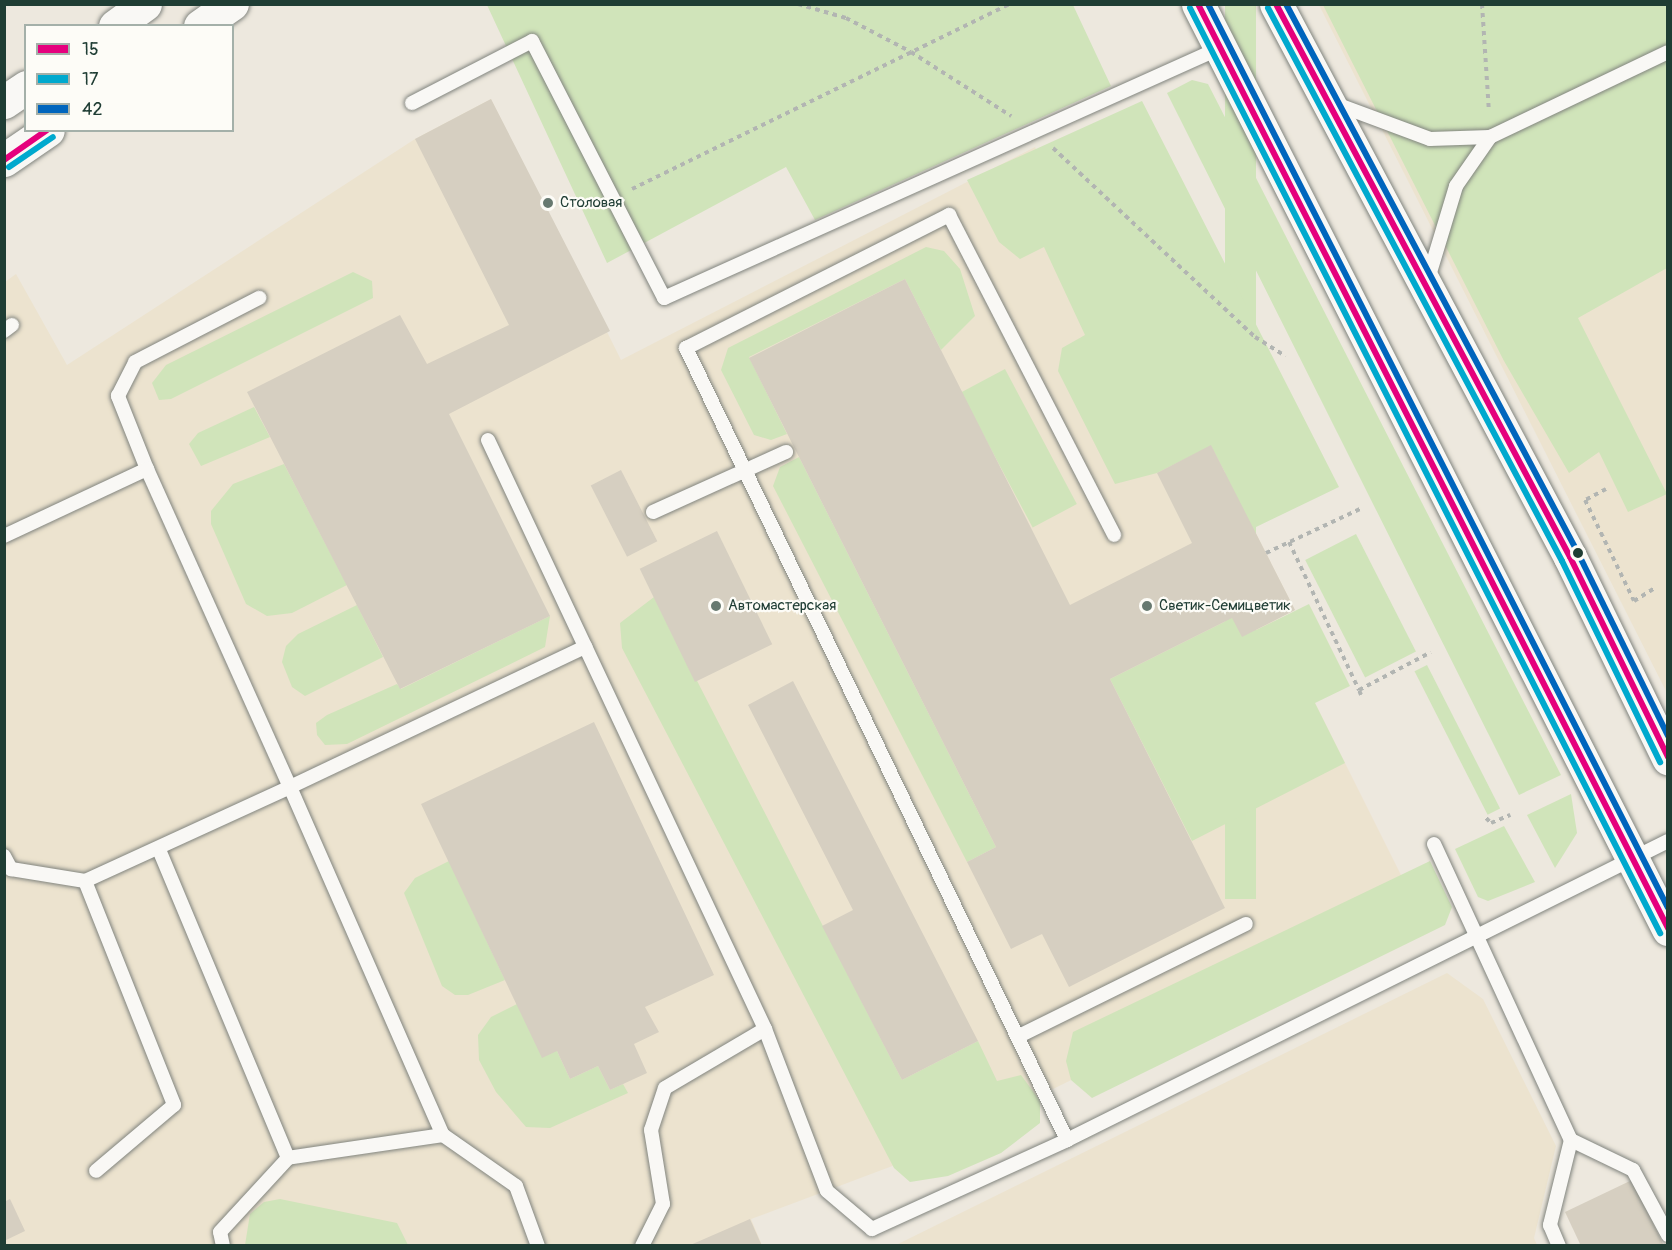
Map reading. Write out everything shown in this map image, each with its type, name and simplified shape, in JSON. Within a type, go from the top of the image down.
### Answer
[{"type":"main road","points":[[118,24],[145,4]]},
{"type":"main road","points":[[203,24],[232,4]]},
{"type":"main road","points":[[1198,4],[1222,47],[1630,859],[1668,929]]},
{"type":"main road","points":[[1276,4],[1324,100],[1570,557],[1668,758]]},
{"type":"main road","points":[[4,102],[24,88]]},
{"type":"main road","points":[[4,160],[45,132]]},
{"type":"lane","points":[[412,103],[532,41],[664,298],[1222,47]]},
{"type":"lane","points":[[1324,100],[1430,139],[1490,137],[1668,52]]},
{"type":"lane","points":[[1425,289],[1456,186],[1490,137]]},
{"type":"lane","points":[[1067,1140],[1019,1036],[686,348],[949,215],[1114,535]]},
{"type":"lane","points":[[260,297],[135,362],[118,396],[147,469],[443,1135],[516,1186],[538,1245]]},
{"type":"lane","points":[[488,440],[765,1029],[827,1191],[872,1229],[1067,1140],[1668,842]]},
{"type":"lane","points":[[653,512],[786,452]]},
{"type":"lane","points":[[4,536],[147,469]]},
{"type":"lane","points":[[4,856],[11,869],[85,881],[159,850],[585,647]]},
{"type":"lane","points":[[1434,844],[1571,1140],[1550,1225],[1559,1245]]},
{"type":"lane","points":[[159,850],[288,1158]]},
{"type":"lane","points":[[85,881],[174,1105],[96,1171]]},
{"type":"lane","points":[[1019,1036],[1246,924]]},
{"type":"lane","points":[[642,1245],[663,1204],[651,1130],[665,1088],[765,1029]]},
{"type":"lane","points":[[223,1245],[220,1232],[288,1158],[443,1135]]},
{"type":"lane","points":[[1571,1140],[1633,1170],[1668,1235]]},
{"type":"path","points":[[798,4],[846,18],[911,52],[1035,132],[1255,337],[1285,356]]},
{"type":"path","points":[[613,198],[1009,4]]},
{"type":"path","points":[[1482,4],[1490,137]]},
{"type":"path","points":[[1606,489],[1585,500],[1634,600],[1655,588]]},
{"type":"path","points":[[1266,553],[1360,509]]},
{"type":"path","points":[[1289,542],[1360,693],[1431,652]]},
{"type":"path","points":[[1486,818],[1491,823],[1510,815]]},
{"type":"shaded area","points":[[1319,5],[1667,5],[1667,693]]},
{"type":"shaded area","points":[[491,99],[621,360],[1035,147],[1194,453],[1211,445],[1295,610],[1274,621],[1418,909],[911,1159],[751,1219],[762,1245],[5,1246],[5,282],[16,274],[67,365],[415,139]]},
{"type":"shaded area","points":[[1447,973],[1483,999],[1556,1146],[1534,1238],[1537,1245],[896,1245]]},
{"type":"green space","points":[[487,5],[1073,5],[1111,86],[815,220],[786,167],[607,263]]},
{"type":"green space","points":[[1225,5],[1256,5],[1256,899],[1225,899]]},
{"type":"green space","points":[[1323,5],[1667,5],[1667,268],[1578,318],[1667,494],[1628,512],[1599,452],[1569,473],[1504,361]]},
{"type":"green space","points":[[1192,80],[1208,84],[1561,775],[1519,795],[1167,93]]},
{"type":"green space","points":[[1142,101],[1339,487],[1254,528],[1211,446],[1157,473],[1115,484],[1058,371],[1062,348],[1085,335],[1044,247],[1020,259],[999,242],[967,180]]},
{"type":"green space","points":[[926,247],[944,251],[960,269],[975,316],[941,350],[905,279],[749,357],[787,434],[771,440],[754,435],[721,370],[728,348]]},
{"type":"green space","points":[[353,272],[372,281],[373,298],[171,399],[159,400],[152,383],[166,365]]},
{"type":"green space","points":[[1005,369],[1077,504],[1033,528],[961,392]]},
{"type":"green space","points":[[254,407],[270,437],[201,466],[189,444],[198,433]]},
{"type":"green space","points":[[799,457],[996,847],[967,862],[773,486],[780,467]]},
{"type":"green space","points":[[284,464],[347,585],[292,613],[267,616],[246,604],[211,524],[211,511],[233,484]]},
{"type":"green space","points":[[1356,534],[1416,652],[1365,677],[1305,560]]},
{"type":"green space","points":[[654,597],[902,1080],[978,1041],[997,1081],[1021,1075],[1040,1101],[1040,1123],[1001,1153],[948,1176],[910,1182],[894,1168],[622,648],[620,623]]},
{"type":"green space","points":[[1309,604],[1350,686],[1315,703],[1345,763],[1192,841],[1110,679],[1232,618],[1242,637]]},
{"type":"green space","points":[[357,605],[383,657],[305,696],[292,687],[282,662],[286,646],[298,634]]},
{"type":"green space","points":[[550,616],[545,647],[347,744],[325,745],[317,735],[316,723],[327,715],[397,684],[401,689]]},
{"type":"green space","points":[[1427,665],[1500,808],[1488,815],[1415,671]]},
{"type":"green space","points":[[1571,794],[1577,833],[1555,868],[1527,815]]},
{"type":"green space","points":[[1504,826],[1535,882],[1488,901],[1478,897],[1455,849]]},
{"type":"green space","points":[[449,861],[505,980],[468,995],[455,995],[442,986],[404,893],[415,878]]},
{"type":"green space","points":[[1430,861],[1452,907],[1445,925],[1092,1098],[1071,1080],[1066,1061],[1073,1032]]},
{"type":"green space","points":[[517,1004],[557,1051],[570,1079],[598,1066],[610,1090],[623,1084],[628,1093],[550,1128],[526,1127],[496,1092],[479,1060],[478,1035],[491,1017]]},
{"type":"green space","points":[[280,1199],[397,1223],[408,1245],[245,1245],[250,1214],[264,1202]]},
{"type":"building","points":[[491,99],[610,331],[449,414],[550,616],[400,689],[247,392],[400,315],[427,364],[509,325],[415,139]]},
{"type":"building","points":[[905,279],[1070,605],[1192,543],[1157,473],[1211,445],[1295,610],[1242,637],[1232,618],[1110,679],[1225,908],[1069,987],[1042,934],[1011,949],[967,862],[996,847],[749,358]]},
{"type":"building","points":[[621,470],[657,541],[627,557],[591,485]]},
{"type":"building","points":[[717,531],[772,644],[695,682],[640,569]]},
{"type":"building","points":[[793,681],[978,1041],[902,1080],[822,926],[853,910],[748,705]]},
{"type":"building","points":[[594,722],[714,975],[645,1007],[659,1032],[634,1044],[647,1073],[610,1090],[598,1066],[570,1079],[557,1051],[542,1058],[421,804]]},
{"type":"building","points":[[1632,1180],[1664,1246],[1581,1246],[1565,1212]]},
{"type":"building","points":[[10,1199],[25,1231],[4,1241],[4,1202]]},
{"type":"building","points":[[750,1219],[762,1246],[688,1246]]},
{"type":"transit line","name":"15","points":[[1198,4],[1668,928]]},
{"type":"transit line","name":"42","points":[[1208,4],[1668,908]]},
{"type":"transit line","name":"15","points":[[1276,4],[1570,557],[1668,757]]},
{"type":"transit line","name":"42","points":[[1286,4],[1578,553],[1668,736]]},
{"type":"transit line","name":"17","points":[[1190,8],[1660,933]]},
{"type":"transit line","name":"17","points":[[1268,8],[1562,561],[1660,762]]},
{"type":"transit line","name":"15","points":[[4,160],[44,132]]},
{"type":"transit line","name":"17","points":[[9,167],[53,137]]},
{"type":"place","name":"Столовая","points":[[548,203]]},
{"type":"place","name":"Автомастерская","points":[[716,606]]},
{"type":"place","name":"Светик-Семицветик","points":[[1147,606]]}]
